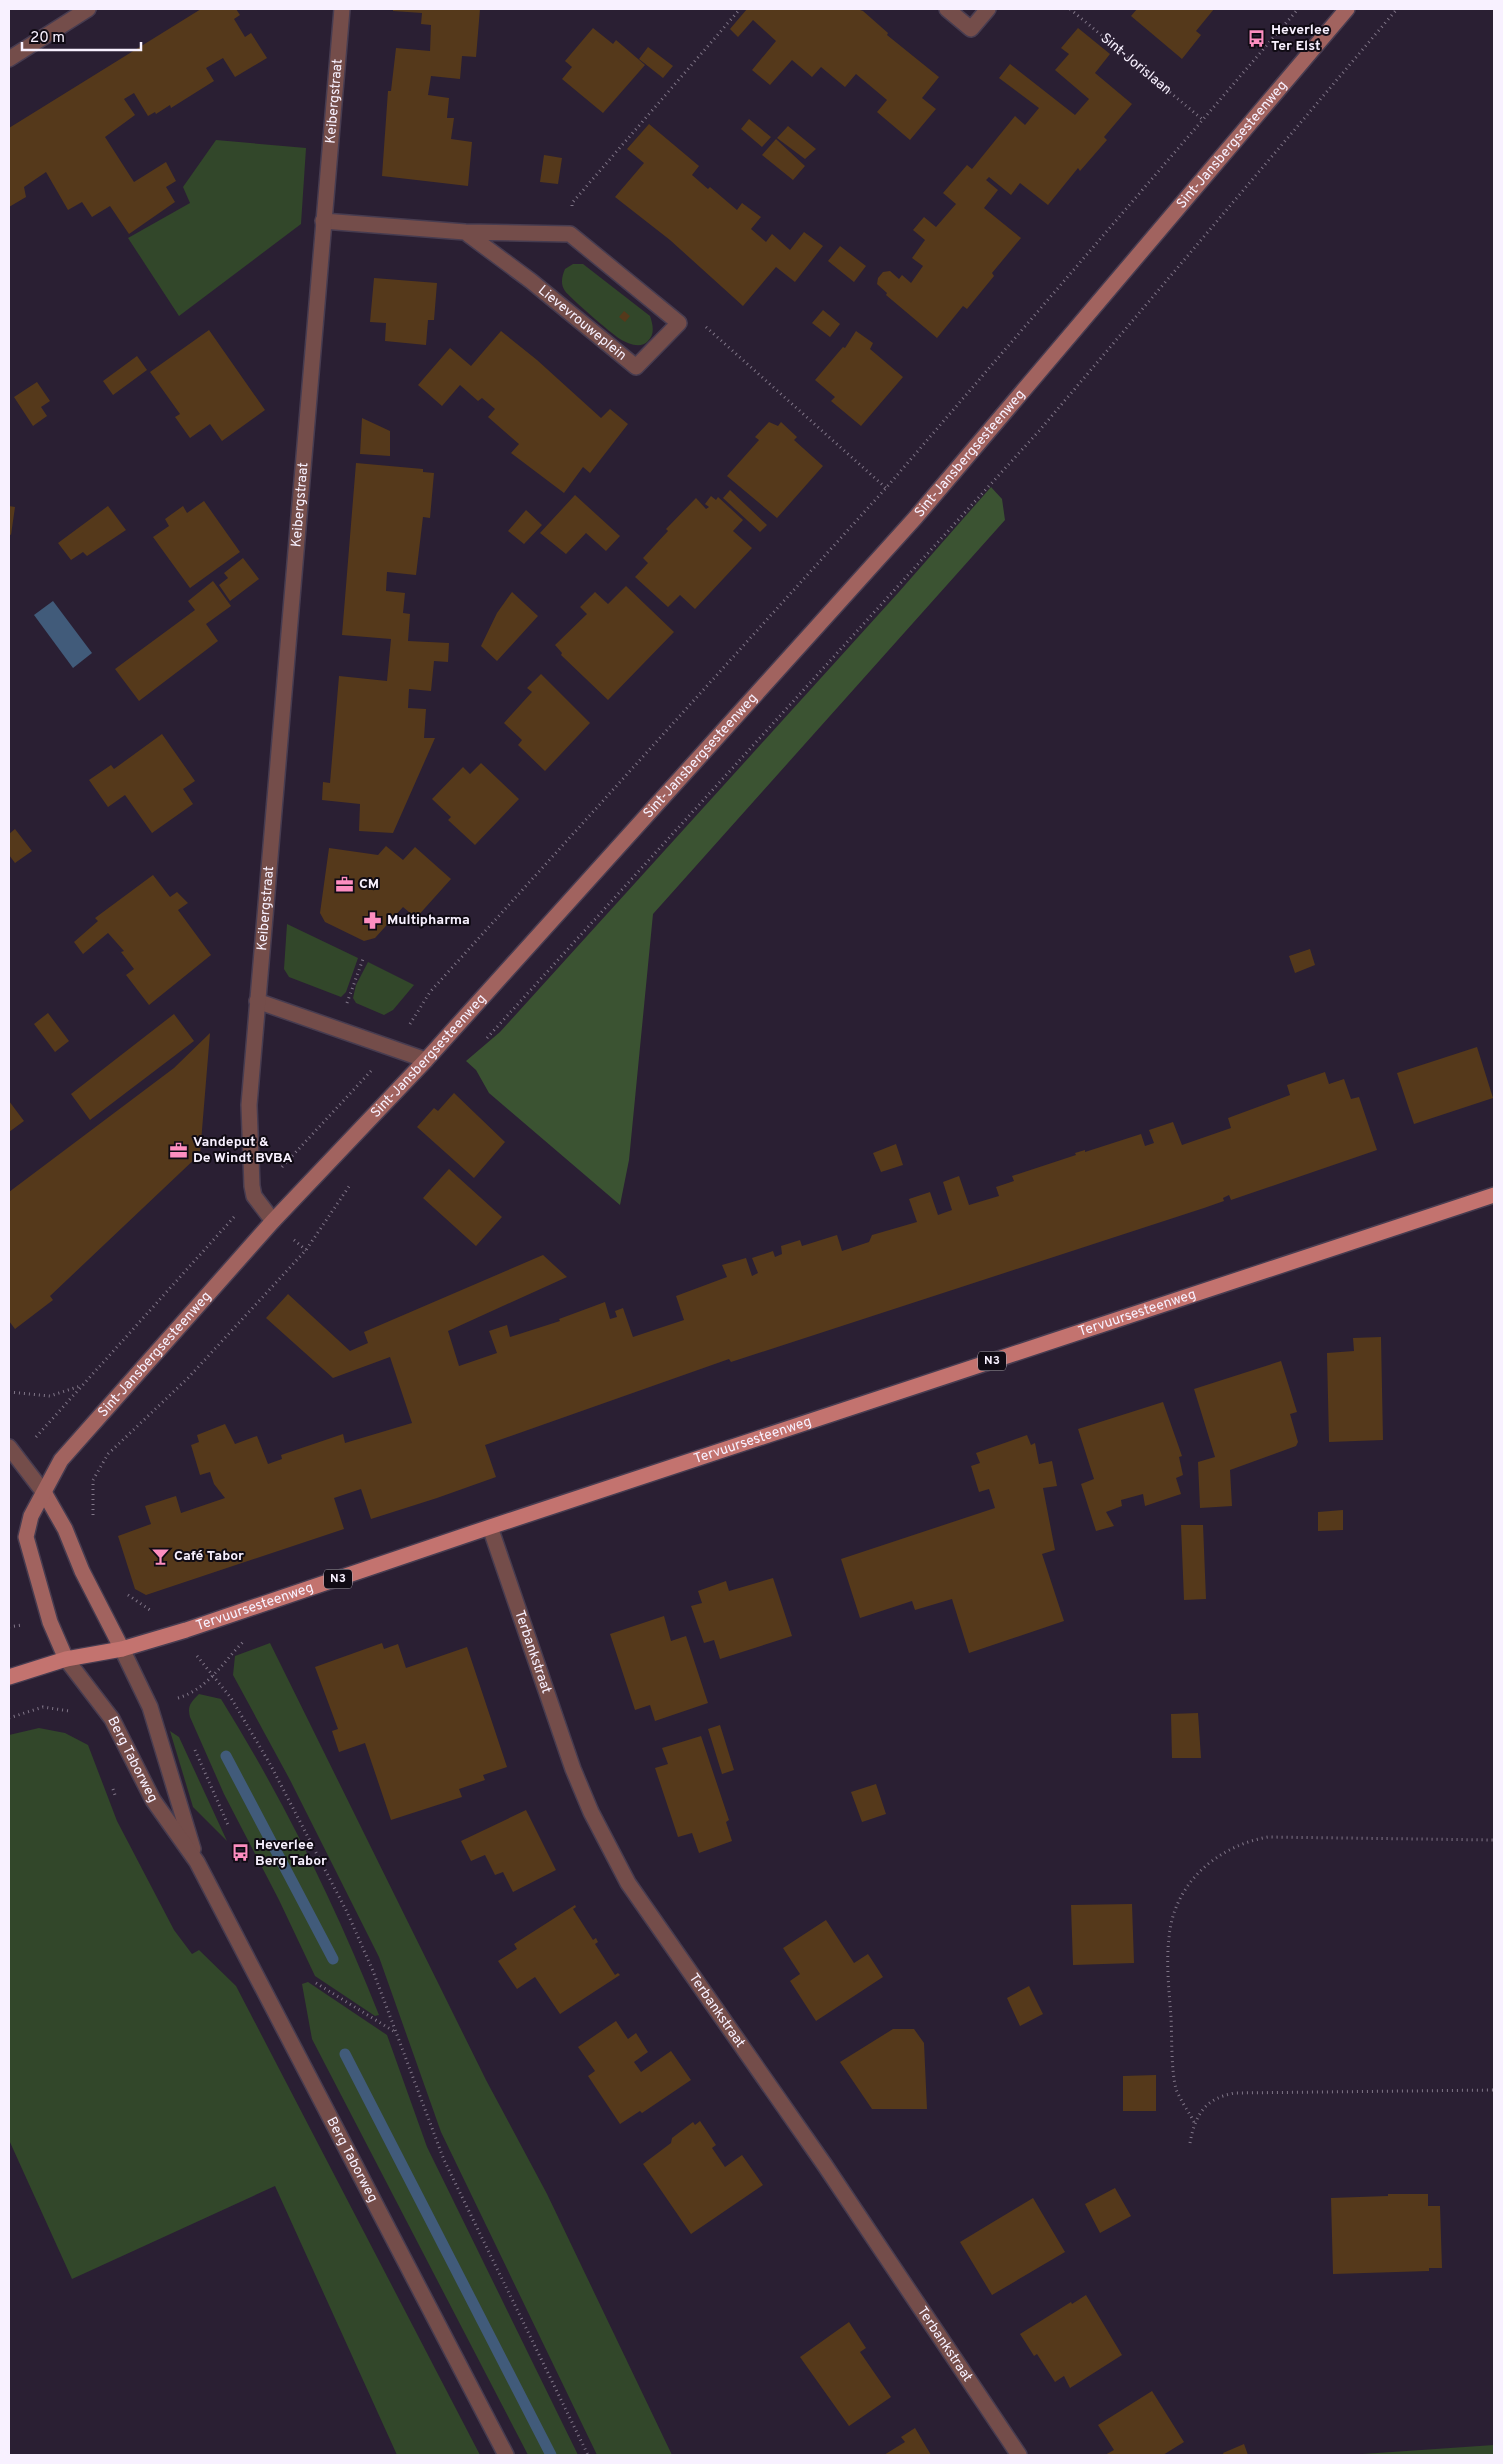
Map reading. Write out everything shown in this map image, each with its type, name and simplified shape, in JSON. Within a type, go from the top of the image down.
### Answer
[{"type":"main road","name":"Sint-Jansbergsesteenweg","points":[[66,1659],[50,1622],[26,1537],[31,1516],[45,1494],[61,1460],[273,1221],[426,1060],[916,517],[1347,9]]},
{"type":"main road","name":"Tervuursesteenweg","points":[[9,1676],[66,1659],[122,1649],[186,1630],[490,1527],[1494,1195]]},
{"type":"main road","points":[[45,1494],[65,1529],[82,1571],[122,1649]]},
{"type":"street","points":[[9,59],[88,9]]},
{"type":"street","name":"Keibergstraat","points":[[254,1196],[249,1105],[342,9]]},
{"type":"street","points":[[946,9],[971,29],[988,9]]},
{"type":"street","points":[[323,221],[465,232],[570,234],[678,324]]},
{"type":"street","name":"Lievevrouweplein","points":[[465,232],[531,281],[636,367],[678,324]]},
{"type":"street","points":[[257,1001],[426,1060]]},
{"type":"street","points":[[254,1196],[273,1221]]},
{"type":"street","points":[[13,1453],[45,1494]]},
{"type":"street","name":"Terbankstraat","points":[[490,1527],[573,1769],[591,1812],[628,1883],[829,2172],[1019,2455]]},
{"type":"street","name":"Berg Taborweg","points":[[122,1649],[150,1707],[197,1862]]},
{"type":"street","name":"Berg Taborweg","points":[[66,1659],[112,1719],[153,1800],[197,1862],[506,2455]]},
{"type":"path","points":[[570,234],[572,203],[740,9]]},
{"type":"path","name":"Sint-Jorislaan","points":[[1070,9],[1202,119]]},
{"type":"path","points":[[13,1453],[80,1386],[392,1048],[405,1033],[430,992],[886,488],[1298,9]]},
{"type":"path","points":[[678,324],[706,327],[886,488]]},
{"type":"path","points":[[347,1004],[362,959]]},
{"type":"path","points":[[9,1392],[50,1396],[80,1386]]},
{"type":"path","points":[[94,1519],[91,1510],[93,1480],[108,1454],[124,1437]]},
{"type":"path","points":[[125,1592],[150,1610]]},
{"type":"path","points":[[198,1657],[232,1698],[270,1764],[347,1912],[373,1971],[444,2160],[588,2455]]},
{"type":"path","points":[[181,1707],[181,1698],[192,1693],[214,1676]]},
{"type":"path","points":[[9,1718],[43,1707],[70,1711],[77,1716]]},
{"type":"path","points":[[192,1743],[228,1825]]},
{"type":"path","points":[[1194,2122],[1176,2089],[1169,1992],[1169,1937],[1178,1903],[1186,1888],[1207,1864],[1233,1847],[1250,1840],[1268,1837],[1494,1840]]},
{"type":"path","points":[[316,1982],[395,2033]]},
{"type":"path","points":[[1190,2144],[1194,2122],[1208,2104],[1225,2095],[1235,2093],[1494,2090]]},
{"type":"green space","points":[[216,140],[306,148],[301,224],[179,316],[128,238],[190,203],[183,187]]},
{"type":"green space","points":[[573,264],[583,264],[650,316],[653,326],[648,341],[638,345],[620,339],[568,295],[562,286],[562,277],[565,269]]},
{"type":"green space","points":[[991,487],[1002,499],[1005,520],[653,914],[629,1160],[620,1205],[489,1093],[476,1070],[466,1061],[500,1032],[898,593]]},
{"type":"green space","points":[[287,924],[358,958],[346,992],[341,997],[289,977],[284,969]]},
{"type":"green space","points":[[368,962],[414,985],[393,1010],[384,1015],[356,1003],[353,998],[356,985]]},
{"type":"green space","points":[[270,1643],[486,2080],[547,2194],[672,2455],[597,2455],[441,2132],[379,1957],[290,1780],[233,1675],[235,1656]]},
{"type":"green space","points":[[199,1694],[221,1699],[266,1775],[326,1893],[379,2015],[375,2016],[315,1976],[279,1900],[224,1794],[190,1717],[190,1704]]},
{"type":"green space","points":[[39,1728],[65,1733],[88,1745],[117,1821],[174,1930],[192,1954],[199,1950],[236,1986],[480,2455],[397,2455],[275,2186],[72,2279],[9,2140],[9,1735]]},
{"type":"green space","points":[[170,1731],[179,1737],[227,1841],[193,1807]]},
{"type":"green space","points":[[308,1982],[387,2035],[427,2147],[578,2455],[528,2455],[312,2039],[302,1984]]},
{"type":"green space","points":[[1494,2445],[1494,2455],[1348,2455]]},
{"type":"water","points":[[53,601],[92,653],[73,668],[34,615]]},
{"type":"building","points":[[201,9],[236,9],[240,15],[234,19],[245,37],[251,33],[267,58],[235,77],[223,58],[206,68],[214,81],[171,108],[170,105],[156,114],[155,112],[148,116],[134,93],[124,99],[135,115],[105,137],[134,182],[166,162],[176,181],[166,187],[175,202],[129,234],[110,206],[92,217],[82,202],[68,210],[46,172],[24,187],[26,197],[9,207],[9,128]]},
{"type":"building","points":[[393,9],[480,9],[476,57],[462,56],[460,79],[431,76],[428,95],[449,98],[447,118],[454,118],[451,139],[472,142],[468,186],[382,176],[388,91],[391,91],[396,48],[430,51],[431,25],[421,24],[422,13],[393,11]]},
{"type":"building","points":[[747,9],[857,9],[863,11],[888,33],[887,35],[939,77],[922,98],[936,109],[910,140],[877,112],[887,100],[856,74],[845,87],[821,67],[812,77],[792,60],[770,85],[752,70],[776,41],[753,20],[738,37],[730,29]]},
{"type":"building","points":[[1137,9],[1214,9],[1196,31],[1201,35],[1182,59],[1131,16]]},
{"type":"building","points":[[593,28],[613,44],[616,40],[645,65],[603,113],[562,79],[572,67],[565,61]]},
{"type":"building","points":[[1078,28],[1110,54],[1095,73],[1132,104],[1104,137],[1107,140],[1080,171],[1078,168],[1048,205],[1020,183],[1011,195],[989,177],[986,180],[998,190],[984,208],[1021,238],[992,273],[994,276],[967,309],[963,306],[937,338],[886,295],[887,293],[877,284],[878,278],[883,272],[890,271],[899,279],[902,275],[911,283],[923,266],[912,258],[925,240],[913,230],[924,217],[936,227],[956,204],[943,193],[967,165],[972,169],[1015,116],[1025,125],[1039,108],[999,78],[1010,64],[1075,115],[1089,99],[1055,70],[1069,54],[1061,48]]},
{"type":"building","points":[[648,47],[673,66],[663,78],[639,59]]},
{"type":"building","points":[[749,119],[771,137],[762,147],[741,129]]},
{"type":"building","points":[[649,124],[699,166],[692,175],[708,189],[710,187],[737,210],[742,203],[761,217],[751,229],[766,242],[772,234],[790,250],[804,232],[823,246],[795,282],[776,267],[743,306],[670,240],[615,197],[644,163],[627,149]]},
{"type":"building","points":[[788,126],[816,149],[805,159],[777,138]]},
{"type":"building","points":[[776,139],[805,166],[793,180],[762,155]]},
{"type":"building","points":[[544,155],[562,158],[558,184],[540,182]]},
{"type":"building","points":[[840,246],[866,266],[854,282],[828,261]]},
{"type":"building","points":[[374,278],[437,283],[434,320],[428,320],[426,345],[385,341],[386,323],[370,322]]},
{"type":"building","points":[[823,310],[840,324],[830,337],[812,323]]},
{"type":"building","points":[[624,311],[630,316],[625,322],[619,317]]},
{"type":"building","points":[[209,330],[265,410],[222,441],[210,424],[190,438],[175,417],[180,414],[150,372]]},
{"type":"building","points":[[501,331],[537,360],[601,418],[610,409],[628,424],[590,473],[583,467],[564,493],[511,453],[519,444],[488,417],[495,409],[482,398],[478,401],[460,385],[442,406],[418,385],[450,348],[471,366]]},
{"type":"building","points":[[856,331],[873,343],[870,349],[903,377],[861,426],[831,401],[835,397],[815,380],[843,347],[845,348]]},
{"type":"building","points":[[137,356],[147,370],[113,395],[103,381]]},
{"type":"building","points":[[37,382],[50,401],[41,407],[47,416],[33,426],[14,397]]},
{"type":"building","points":[[362,418],[390,431],[390,456],[360,454]]},
{"type":"building","points":[[769,422],[778,426],[781,422],[797,437],[794,440],[823,466],[777,518],[727,476],[759,440],[755,437]]},
{"type":"building","points":[[356,463],[423,469],[423,472],[434,473],[430,518],[423,517],[416,575],[387,572],[386,591],[405,593],[403,613],[410,614],[408,641],[449,643],[448,662],[434,661],[431,691],[409,689],[408,708],[426,709],[424,738],[435,738],[393,833],[359,831],[360,804],[322,800],[323,782],[330,783],[339,676],[387,681],[391,639],[342,635]]},
{"type":"building","points":[[730,490],[767,525],[760,532],[723,498]]},
{"type":"building","points":[[575,495],[620,536],[606,551],[586,533],[566,554],[540,533]]},
{"type":"building","points":[[711,496],[716,500],[718,497],[743,520],[733,531],[752,548],[695,609],[680,595],[668,607],[635,577],[648,563],[643,558],[668,531],[666,529],[696,498],[706,509],[709,507],[705,504]]},
{"type":"building","points":[[204,501],[240,552],[190,588],[153,537],[169,526],[165,519],[183,506],[187,513]]},
{"type":"building","points":[[9,506],[15,507],[11,535],[9,534]]},
{"type":"building","points":[[108,506],[126,530],[87,556],[83,552],[71,560],[58,543]]},
{"type":"building","points":[[526,510],[542,525],[524,544],[508,531]]},
{"type":"building","points":[[243,558],[259,579],[230,601],[219,585],[228,578],[224,573]]},
{"type":"building","points":[[213,581],[231,606],[206,624],[218,641],[139,701],[115,669],[195,610],[188,601]]},
{"type":"building","points":[[626,586],[674,632],[608,700],[561,655],[562,653],[555,645],[587,614],[580,607],[595,592],[608,604]]},
{"type":"building","points":[[512,592],[538,616],[497,661],[481,646],[497,613]]},
{"type":"building","points":[[541,674],[590,723],[545,771],[518,745],[522,740],[504,723],[532,692],[527,688]]},
{"type":"building","points":[[162,734],[195,781],[183,789],[193,804],[152,833],[125,795],[108,807],[89,780],[111,765],[114,769]]},
{"type":"building","points":[[481,763],[519,799],[475,845],[448,820],[451,817],[432,799],[463,767],[470,774]]},
{"type":"building","points":[[15,829],[32,851],[15,863],[9,855],[9,834]]},
{"type":"building","points":[[386,846],[403,860],[415,847],[451,879],[416,918],[403,907],[375,938],[364,941],[325,922],[320,913],[329,848],[378,855]]},
{"type":"building","points":[[153,875],[170,897],[177,892],[188,903],[178,910],[211,955],[149,1005],[126,975],[134,969],[121,952],[124,951],[108,933],[83,954],[74,942],[98,921],[95,918]]},
{"type":"building","points":[[1310,949],[1315,965],[1295,973],[1289,956]]},
{"type":"building","points":[[48,1013],[69,1041],[55,1052],[34,1024]]},
{"type":"building","points":[[174,1014],[194,1041],[90,1120],[71,1094]]},
{"type":"building","points":[[210,1033],[200,1154],[50,1296],[53,1300],[15,1329],[9,1321],[9,1192],[174,1068]]},
{"type":"building","points":[[1477,1047],[1493,1098],[1414,1124],[1397,1073]]},
{"type":"building","points":[[1325,1072],[1329,1084],[1344,1079],[1351,1099],[1359,1097],[1377,1150],[1231,1200],[1229,1195],[1223,1198],[1224,1201],[1204,1208],[731,1362],[729,1359],[485,1445],[496,1477],[437,1498],[371,1519],[361,1489],[334,1498],[344,1529],[146,1595],[135,1589],[118,1536],[151,1524],[145,1506],[176,1496],[181,1513],[225,1498],[214,1484],[210,1472],[200,1475],[191,1445],[199,1442],[197,1435],[225,1424],[235,1444],[257,1436],[268,1464],[282,1459],[281,1455],[343,1434],[345,1443],[412,1423],[390,1357],[333,1378],[266,1318],[288,1294],[350,1351],[368,1343],[364,1332],[543,1255],[567,1277],[448,1331],[459,1366],[497,1353],[489,1331],[507,1325],[510,1337],[560,1321],[559,1319],[605,1302],[610,1319],[617,1317],[615,1311],[623,1308],[633,1337],[684,1320],[676,1296],[727,1277],[722,1265],[746,1258],[752,1276],[758,1273],[752,1258],[773,1251],[775,1257],[782,1254],[781,1246],[800,1240],[802,1246],[837,1235],[842,1251],[869,1242],[872,1235],[917,1222],[909,1199],[930,1192],[938,1215],[952,1210],[943,1182],[959,1176],[969,1205],[999,1196],[996,1187],[1014,1181],[1012,1176],[1076,1155],[1075,1153],[1085,1150],[1085,1152],[1141,1134],[1145,1146],[1154,1143],[1149,1130],[1173,1122],[1182,1145],[1231,1128],[1228,1118],[1290,1095],[1287,1085]]},
{"type":"building","points":[[454,1093],[505,1142],[474,1178],[417,1127],[434,1108],[438,1111]]},
{"type":"building","points":[[9,1101],[24,1121],[9,1132]]},
{"type":"building","points":[[896,1144],[903,1165],[881,1172],[873,1153]]},
{"type":"building","points":[[449,1169],[502,1217],[476,1246],[423,1198]]},
{"type":"building","points":[[1381,1337],[1383,1440],[1329,1442],[1327,1353],[1354,1351],[1353,1338]]},
{"type":"building","points":[[1281,1361],[1297,1412],[1290,1414],[1298,1442],[1296,1446],[1230,1470],[1232,1506],[1200,1508],[1198,1462],[1215,1457],[1194,1389]]},
{"type":"building","points":[[1163,1402],[1182,1456],[1179,1457],[1183,1475],[1176,1478],[1181,1494],[1145,1506],[1143,1494],[1121,1500],[1122,1506],[1106,1512],[1114,1526],[1096,1531],[1081,1484],[1094,1479],[1078,1429]]},
{"type":"building","points":[[1027,1435],[1031,1445],[1035,1443],[1039,1464],[1052,1461],[1057,1486],[1043,1488],[1055,1550],[1042,1554],[1064,1621],[969,1653],[952,1599],[915,1610],[912,1601],[860,1618],[841,1559],[995,1508],[989,1489],[979,1492],[971,1466],[980,1463],[976,1453]]},
{"type":"building","points":[[1343,1510],[1343,1530],[1318,1531],[1318,1512]]},
{"type":"building","points":[[1181,1525],[1203,1525],[1206,1599],[1184,1600]]},
{"type":"building","points":[[773,1578],[792,1636],[720,1659],[714,1640],[704,1643],[691,1606],[702,1603],[698,1591],[726,1581],[729,1591]]},
{"type":"building","points":[[664,1616],[671,1641],[686,1636],[708,1703],[655,1721],[650,1705],[635,1710],[610,1634]]},
{"type":"building","points":[[382,1643],[384,1649],[398,1644],[406,1668],[467,1647],[507,1767],[483,1775],[485,1780],[459,1789],[462,1797],[391,1820],[365,1743],[339,1752],[332,1731],[338,1729],[315,1667]]},
{"type":"building","points":[[1198,1713],[1201,1758],[1172,1758],[1171,1714]]},
{"type":"building","points":[[720,1725],[734,1770],[722,1774],[708,1729]]},
{"type":"building","points":[[701,1736],[729,1820],[726,1822],[732,1841],[699,1853],[692,1833],[678,1837],[655,1768],[668,1764],[662,1748]]},
{"type":"building","points":[[876,1784],[886,1814],[862,1822],[851,1792]]},
{"type":"building","points":[[526,1810],[556,1870],[513,1892],[503,1872],[495,1875],[485,1855],[471,1861],[461,1841]]},
{"type":"building","points":[[1132,1904],[1134,1963],[1073,1965],[1071,1905]]},
{"type":"building","points":[[575,1905],[576,1907],[573,1909],[593,1940],[596,1938],[598,1942],[595,1944],[615,1975],[618,1973],[620,1975],[560,2014],[535,1977],[517,1989],[498,1961],[517,1949],[514,1944]]},
{"type":"building","points":[[826,1920],[854,1963],[868,1954],[883,1977],[816,2021],[790,1981],[800,1974],[783,1948]]},
{"type":"building","points":[[1029,1986],[1043,2014],[1020,2026],[1007,1998]]},
{"type":"building","points":[[616,2021],[628,2039],[636,2033],[648,2052],[634,2062],[641,2072],[671,2051],[691,2080],[642,2113],[640,2111],[620,2124],[588,2076],[595,2071],[578,2047]]},
{"type":"building","points":[[893,2029],[914,2029],[924,2043],[927,2109],[872,2109],[840,2062]]},
{"type":"building","points":[[1156,2075],[1156,2111],[1123,2111],[1123,2076]]},
{"type":"building","points":[[700,2121],[716,2145],[712,2148],[725,2167],[742,2155],[763,2185],[691,2234],[643,2164],[671,2143],[672,2138],[693,2122],[695,2125]]},
{"type":"building","points":[[1115,2188],[1131,2216],[1100,2233],[1085,2204]]},
{"type":"building","points":[[1388,2194],[1428,2194],[1428,2206],[1440,2206],[1442,2268],[1429,2268],[1429,2271],[1333,2274],[1331,2198],[1388,2196]]},
{"type":"building","points":[[1033,2198],[1065,2252],[992,2295],[960,2242]]},
{"type":"building","points":[[1086,2295],[1122,2355],[1070,2388],[1064,2376],[1055,2382],[1037,2354],[1034,2356],[1020,2334],[1071,2302],[1072,2304]]},
{"type":"building","points":[[849,2322],[866,2348],[860,2352],[891,2397],[849,2426],[800,2357]]},
{"type":"building","points":[[1152,2391],[1184,2442],[1163,2455],[1105,2455],[1114,2450],[1098,2425]]},
{"type":"building","points":[[915,2428],[931,2455],[884,2455],[905,2442],[901,2437]]},
{"type":"building","points":[[1244,2444],[1248,2455],[1224,2455],[1223,2453]]},
{"type":"waterway","points":[[226,1756],[333,1959]]},
{"type":"waterway","points":[[345,2054],[551,2455]]},
{"type":"place","name":"Heverlee Ter Elst","points":[[1257,38]]},
{"type":"place","name":"CM","points":[[345,884]]},
{"type":"place","name":"Multipharma","points":[[373,920]]},
{"type":"place","name":"Vandeput & De Windt BVBA","points":[[179,1150]]},
{"type":"place","name":"Café Tabor","points":[[160,1556]]},
{"type":"place","name":"Heverlee Berg Tabor","points":[[241,1853]]}]
